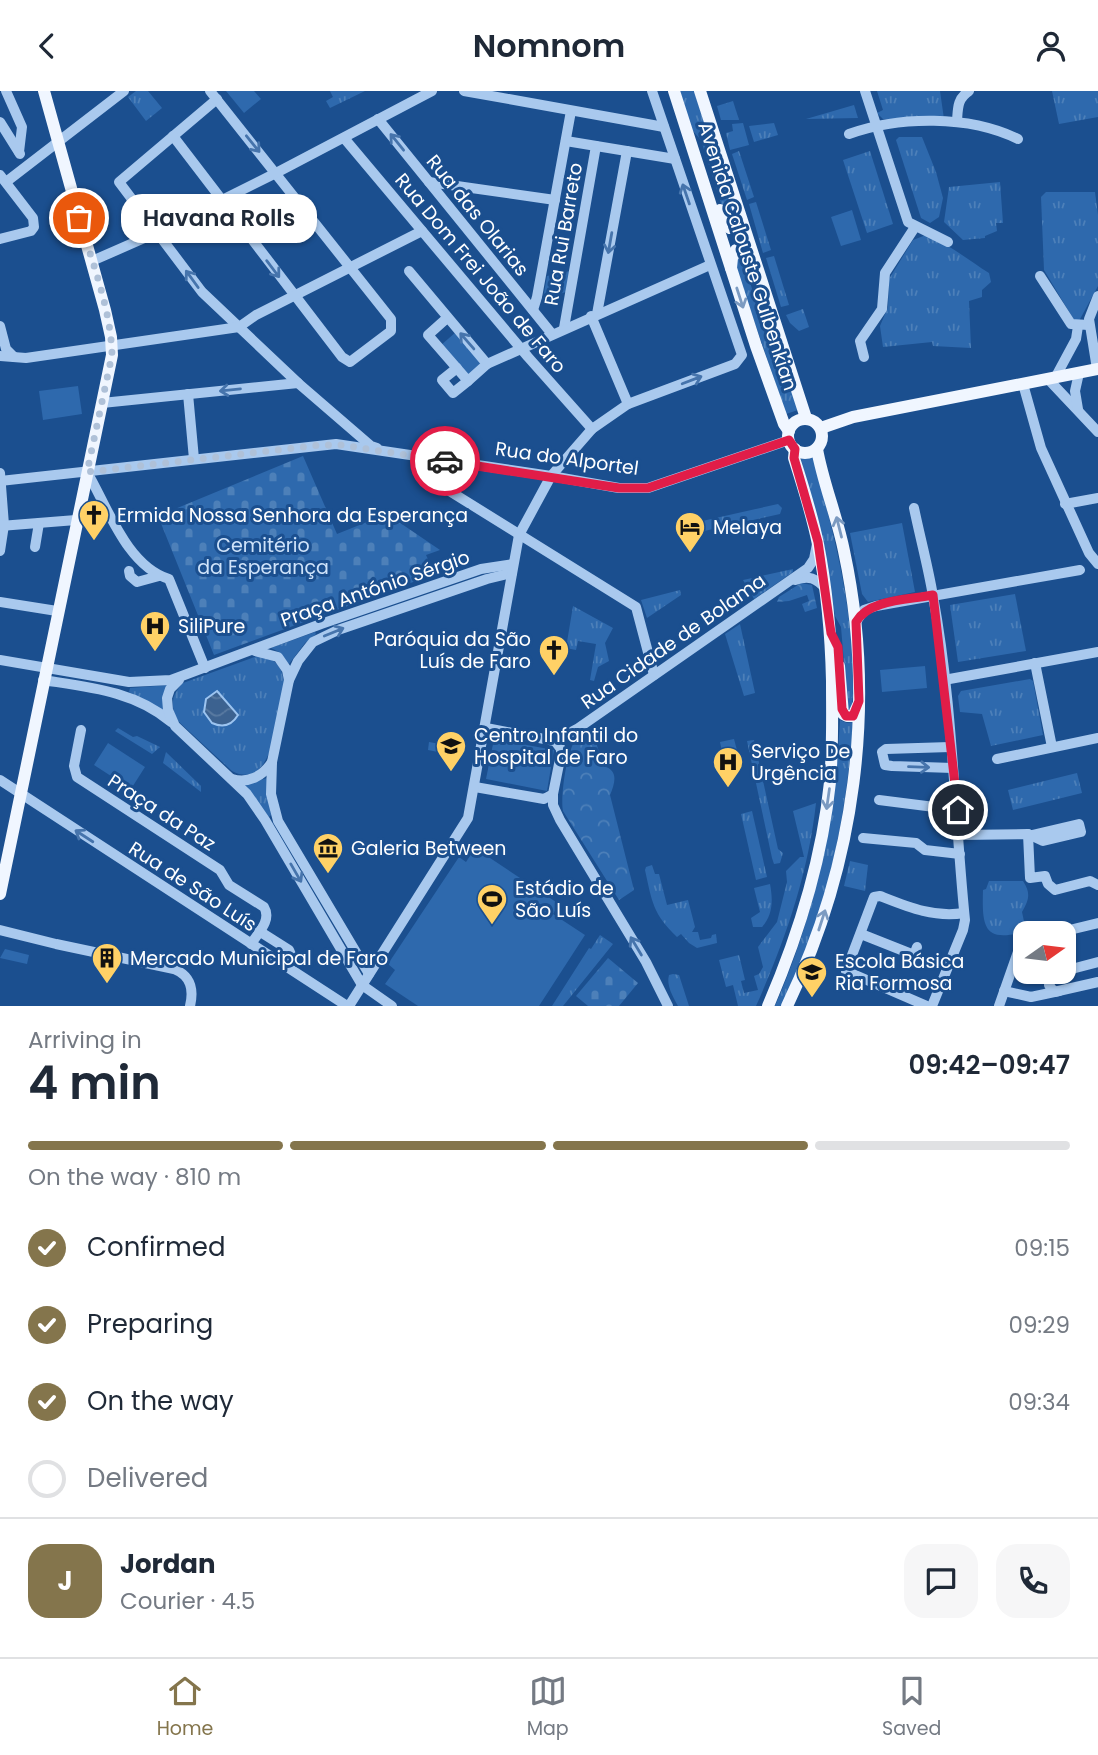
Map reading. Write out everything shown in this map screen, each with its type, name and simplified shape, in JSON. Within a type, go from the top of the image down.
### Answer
[{"type":"main road","points":[[0,894],[102,403],[111,345],[105,310],[44,91]]},
{"type":"main road","name":"Avenida Calouste Gulbenkian","points":[[674,91],[731,269],[791,440],[818,542],[831,633],[833,740],[821,841],[799,926],[768,1006]]},
{"type":"main road","name":"Avenida Calouste Gulbenkian","points":[[700,91],[806,418]]},
{"type":"main road","points":[[689,140],[701,153],[725,225],[730,228],[738,226],[741,223],[740,212]]},
{"type":"main road","points":[[731,269],[733,253],[740,249],[745,253],[769,327],[782,343]]},
{"type":"main road","points":[[821,428],[853,417],[1097,369]]},
{"type":"main road","points":[[787,1006],[812,950],[836,876],[853,794],[859,701],[856,622],[843,543],[817,449],[822,439],[821,428],[815,421],[806,418],[795,422],[791,440],[806,453],[817,449]]},
{"type":"main road","points":[[831,633],[838,647],[843,714],[853,716],[859,701]]},
{"type":"street","points":[[6,91],[22,127],[19,152]]},
{"type":"street","points":[[0,239],[31,231],[34,227],[33,218],[3,179],[27,165],[124,91]]},
{"type":"street","points":[[92,261],[158,232],[276,173],[432,91]]},
{"type":"street","points":[[464,91],[664,127]]},
{"type":"street","points":[[348,1006],[468,818],[519,535],[551,476],[592,429],[628,404],[735,364],[741,355],[652,91]]},
{"type":"street","points":[[866,91],[908,222],[948,242]]},
{"type":"street","points":[[957,121],[958,104],[969,91]]},
{"type":"street","points":[[538,105],[540,92]]},
{"type":"street","points":[[173,136],[342,357],[350,362],[391,331],[391,319],[213,95],[173,136],[119,182],[202,292],[298,383],[371,446],[386,451]]},
{"type":"street","points":[[533,310],[571,111]]},
{"type":"street","name":"Rua das Olarias","points":[[378,119],[552,334]]},
{"type":"street","points":[[849,134],[876,125],[957,121],[1000,130],[1017,139]]},
{"type":"street","points":[[0,122],[27,165]]},
{"type":"street","name":"Rua Dom Frei João de Faro","points":[[344,138],[592,429]]},
{"type":"street","points":[[566,141],[675,159]]},
{"type":"street","name":"Rua Rui Barreto","points":[[564,328],[596,146]]},
{"type":"street","points":[[627,151],[594,315],[628,404]]},
{"type":"street","points":[[429,182],[555,200]]},
{"type":"street","points":[[864,357],[860,341],[882,309],[885,273],[915,227]]},
{"type":"street","points":[[0,356],[26,358],[239,327],[256,315],[422,231]]},
{"type":"street","points":[[457,368],[442,380],[453,393],[487,364],[520,347],[710,265]]},
{"type":"street","points":[[409,271],[487,364]]},
{"type":"street","points":[[1040,276],[1070,324],[1084,326]]},
{"type":"street","points":[[1098,296],[1088,319],[1052,378],[1078,409],[1093,421],[1098,432]]},
{"type":"street","points":[[447,318],[428,335],[468,381]]},
{"type":"street","points":[[0,326],[1,342],[14,357]]},
{"type":"street","points":[[1084,326],[1097,369]]},
{"type":"street","points":[[1078,409],[1075,391],[1079,373]]},
{"type":"street","points":[[102,403],[298,383]]},
{"type":"street","points":[[1023,384],[1041,448],[1089,553],[1098,564]]},
{"type":"street","points":[[188,394],[194,459]]},
{"type":"street","points":[[342,445],[349,436],[348,426]]},
{"type":"street","name":"Rua do Alportel","points":[[0,481],[321,445],[342,445],[619,488],[648,488],[791,440]]},
{"type":"street","points":[[447,462],[435,482],[636,607],[654,675]]},
{"type":"street","points":[[106,504],[103,482],[106,474],[114,468]]},
{"type":"street","points":[[87,472],[131,553],[159,576],[169,579],[205,668]]},
{"type":"street","points":[[0,473],[0,551]]},
{"type":"street","points":[[2,526],[39,523],[78,513],[89,499],[95,498],[106,504]]},
{"type":"street","points":[[1065,504],[1098,498]]},
{"type":"street","points":[[914,507],[933,595],[944,680],[958,810],[964,913],[963,930],[929,1006],[846,971],[874,897],[880,896],[927,914],[964,913]]},
{"type":"street","points":[[35,547],[39,523]]},
{"type":"street","name":"Rua Cidade de Bolama","points":[[555,741],[577,729],[808,568],[814,559],[818,542]]},
{"type":"street","points":[[131,553],[128,571],[133,580],[143,581],[159,576]]},
{"type":"street","points":[[128,571],[133,563],[145,565]]},
{"type":"street","points":[[143,581],[147,578],[145,565]]},
{"type":"street","name":"Praça António Sérgio","points":[[44,674],[129,682],[170,681],[321,624],[481,569],[513,569]]},
{"type":"street","name":"Praça António Sérgio","points":[[369,974],[278,821],[271,794],[272,762],[289,680],[305,650],[325,635],[513,569]]},
{"type":"street","points":[[856,622],[864,610],[876,605],[1080,570]]},
{"type":"street","points":[[789,582],[811,577],[826,589]]},
{"type":"street","points":[[852,594],[863,604],[876,605]]},
{"type":"street","points":[[0,602],[57,611]]},
{"type":"street","name":"Praça António Sérgio","points":[[250,651],[278,657],[287,670],[289,680]]},
{"type":"street","points":[[944,680],[1098,652]]},
{"type":"street","points":[[648,654],[661,667],[668,666]]},
{"type":"street","points":[[0,660],[131,697],[161,713],[247,794],[362,985],[392,1006]]},
{"type":"street","points":[[1035,663],[1052,747]]},
{"type":"street","points":[[175,726],[168,710],[167,698],[170,689],[183,677]]},
{"type":"street","points":[[486,729],[555,741],[561,749],[553,805],[646,962],[668,1006]]},
{"type":"street","name":"Rua Cidade de Bolama","points":[[561,754],[568,739],[577,729]]},
{"type":"street","name":"Praça da Paz","points":[[81,730],[74,766],[77,777],[220,870],[229,885],[264,907],[267,919],[259,931]]},
{"type":"street","points":[[997,759],[1098,738]]},
{"type":"street","points":[[950,747],[886,749],[882,752],[882,759],[885,765],[892,767],[953,768]]},
{"type":"street","points":[[229,778],[242,781],[251,779],[267,771],[272,762]]},
{"type":"street","name":"Rua de São Luís","points":[[0,780],[348,1006]]},
{"type":"street","points":[[474,793],[544,799],[553,794]]},
{"type":"street","points":[[879,800],[958,810]]},
{"type":"street","points":[[959,835],[1030,834],[1030,878],[1045,876],[1048,884],[1055,890],[1090,881],[1098,885]]},
{"type":"street","points":[[863,838],[916,843],[925,850],[960,854]]},
{"type":"street","points":[[1076,928],[1098,923]]},
{"type":"street","points":[[0,930],[182,972],[191,986],[190,1006]]},
{"type":"street","points":[[251,944],[259,931],[289,950],[292,957],[286,966]]},
{"type":"street","points":[[861,934],[914,955],[917,947]]},
{"type":"street","points":[[1076,968],[1098,962]]},
{"type":"street","points":[[999,1006],[1013,966]]},
{"type":"street","points":[[1004,991],[1023,997],[1040,996],[1098,982]]},
{"type":"street","points":[[1040,996],[1047,984]]},
{"type":"street","points":[[1051,984],[1055,992],[1061,991]]},
{"type":"green space","points":[[136,91],[148,91],[162,108],[146,121],[128,97]]},
{"type":"green space","points":[[226,91],[254,91],[261,99],[244,113]]},
{"type":"green space","points":[[330,91],[365,91],[330,108],[326,101],[333,97]]},
{"type":"green space","points":[[680,91],[694,91],[735,218],[733,221],[726,219],[701,140],[692,130]]},
{"type":"green space","points":[[877,91],[940,91],[944,119],[883,119],[877,113],[883,110]]},
{"type":"green space","points":[[1052,91],[1098,91],[1098,117],[1059,124]]},
{"type":"green space","points":[[733,101],[739,120],[721,120],[717,106]]},
{"type":"green space","points":[[854,105],[858,118],[806,119]]},
{"type":"green space","points":[[743,123],[749,145],[730,150],[726,133],[733,131],[732,124]]},
{"type":"green space","points":[[774,123],[778,135],[754,142],[749,126]]},
{"type":"green space","points":[[899,137],[922,137],[936,172],[943,198],[939,217],[930,223],[921,218],[896,140]]},
{"type":"green space","points":[[739,151],[754,197],[747,200],[732,154]]},
{"type":"green space","points":[[870,151],[893,224],[867,233],[843,160]]},
{"type":"green space","points":[[1000,182],[1003,223],[996,223],[997,231],[985,238],[963,240],[944,222],[949,187]]},
{"type":"green space","points":[[1046,192],[1095,192],[1098,215],[1098,286],[1079,321],[1074,320],[1044,270],[1041,197]]},
{"type":"green space","points":[[756,202],[771,250],[763,253],[749,204]]},
{"type":"green space","points":[[852,210],[861,240],[841,246],[831,217]]},
{"type":"green space","points":[[926,235],[989,273],[991,282],[982,290],[982,297],[969,301],[971,348],[933,346],[932,342],[883,347],[880,326],[888,307],[889,279],[913,240]]},
{"type":"green space","points":[[736,255],[741,255],[766,332],[776,343],[798,410],[786,414],[734,262]]},
{"type":"green space","points":[[774,256],[789,305],[781,307],[766,258]]},
{"type":"green space","points":[[570,271],[566,292],[543,299],[547,276]]},
{"type":"green space","points":[[803,309],[809,327],[799,331],[786,315]]},
{"type":"green space","points":[[456,332],[484,364],[468,378],[440,346]]},
{"type":"green space","points":[[78,386],[82,414],[43,420],[39,391]]},
{"type":"green space","name":"Cemitério da Esperança","points":[[303,456],[337,534],[387,514],[440,550],[426,555],[435,574],[214,655],[158,516]]},
{"type":"green space","points":[[813,456],[837,550],[848,613],[852,644],[852,709],[848,709],[841,627],[835,616],[824,546],[801,459]]},
{"type":"green space","points":[[778,504],[782,508],[780,514],[691,534],[686,530],[689,524]]},
{"type":"green space","points":[[902,523],[915,592],[868,602],[862,594],[850,533]]},
{"type":"green space","points":[[793,569],[793,572],[754,599],[743,580]]},
{"type":"green space","points":[[801,583],[812,585],[817,608],[805,612],[802,604],[809,601],[807,595],[777,602],[779,597]]},
{"type":"green space","points":[[680,590],[681,595],[647,618],[641,600]]},
{"type":"green space","points":[[1015,594],[1026,651],[958,662],[950,605]]},
{"type":"green space","points":[[573,606],[613,628],[605,643],[609,661],[598,667],[594,681],[590,680],[596,644],[578,641],[576,650],[566,648]]},
{"type":"green space","points":[[740,624],[755,693],[744,696],[725,634]]},
{"type":"green space","points":[[315,632],[289,664],[279,652],[271,648]]},
{"type":"green space","points":[[260,655],[277,664],[284,682],[277,727],[266,760],[258,770],[246,775],[232,771],[178,721],[173,701],[183,683]]},
{"type":"green space","points":[[925,666],[927,688],[882,692],[880,670]]},
{"type":"green space","points":[[1030,679],[1033,681],[1043,735],[991,746],[982,714],[960,712],[958,696],[961,691]]},
{"type":"green space","points":[[169,685],[164,711],[129,692],[130,688]]},
{"type":"green space","points":[[840,720],[854,722],[845,796],[827,888],[782,1006],[775,1006],[801,937],[821,866],[833,794]]},
{"type":"green space","points":[[118,728],[160,747],[152,754],[115,731]]},
{"type":"green space","points":[[592,728],[603,766],[614,774],[610,795],[634,890],[619,900],[563,811],[563,784],[573,743],[577,737]]},
{"type":"green space","points":[[494,739],[554,750],[547,791],[486,779]]},
{"type":"green space","points":[[734,739],[739,758],[724,761],[720,742]]},
{"type":"green space","points":[[754,740],[778,849],[783,853],[780,863],[774,864],[772,858],[747,741]]},
{"type":"green space","points":[[429,742],[456,747],[454,755],[428,750]]},
{"type":"green space","points":[[108,743],[145,767],[131,789],[94,765]]},
{"type":"green space","points":[[166,752],[201,786],[201,792],[163,763]]},
{"type":"green space","points":[[1077,773],[1082,793],[1013,810],[1008,790]]},
{"type":"green space","points":[[267,778],[271,815],[269,817],[244,785]]},
{"type":"green space","points":[[816,803],[801,882],[776,957],[756,1006],[738,1006],[733,985],[726,987],[719,960],[739,955],[745,980],[741,981],[744,993],[758,990],[754,976],[759,974],[763,967],[758,947],[777,922],[787,882],[786,871],[800,857],[804,857],[793,811]]},
{"type":"green space","points":[[752,811],[767,877],[756,880],[741,814]]},
{"type":"green space","name":"Estádio de São Luís","points":[[475,848],[559,904],[553,914],[585,935],[539,1006],[418,1006],[385,984],[395,970],[388,964],[459,857],[466,862]]},
{"type":"green space","points":[[850,861],[868,865],[865,891],[844,886]]},
{"type":"green space","points":[[652,865],[655,874],[659,874],[667,905],[688,900],[695,927],[692,932],[698,932],[700,940],[716,934],[717,943],[697,948],[681,934],[677,937],[669,929],[658,914],[650,891],[645,870]]},
{"type":"green space","points":[[989,881],[1023,881],[1026,885],[1028,900],[1022,912],[1024,921],[1013,921],[1013,934],[1001,935],[988,929],[983,913],[983,890]]},
{"type":"green space","points":[[770,884],[770,912],[762,927],[753,927],[751,918],[760,912],[754,888]]},
{"type":"green space","points":[[600,935],[613,944],[563,1006],[552,1006],[589,948],[591,949]]},
{"type":"green space","points":[[5,949],[29,955],[27,964],[0,958]]},
{"type":"green space","points":[[608,958],[638,983],[619,1006],[588,1006],[576,996]]},
{"type":"green space","points":[[669,975],[679,975],[689,1006],[678,1006],[670,991]]},
{"type":"water","points":[[217,691],[238,715],[227,725],[212,723],[204,712],[206,699]]},
{"type":"way so far","points":[[79,218],[105,310],[112,355],[87,472],[321,445],[342,445],[445,461]]},
{"type":"place","name":"Havana Rolls","points":[[79,218]]},
{"type":"place","name":"Ermida Nossa Senhora da Esperança","points":[[94,542]]},
{"type":"place","name":"Melaya","points":[[690,554]]},
{"type":"place","name":"SiliPure","points":[[155,653]]},
{"type":"place","name":"Paróquia da São Luís de Faro","points":[[554,677]]},
{"type":"place","name":"Centro Infantil do Hospital de Faro","points":[[451,773]]},
{"type":"place","name":"Serviço De Urgência","points":[[728,789]]},
{"type":"place","name":"Galeria Between","points":[[328,875]]},
{"type":"place","name":"Estádio de São Luís","points":[[492,926]]},
{"type":"place","name":"Mercado Municipal de Faro","points":[[107,985]]},
{"type":"place","name":"Escola Básica Ria Formosa","points":[[812,999]]},
{"type":"route","points":[[445,461],[634,489],[648,488],[789,440],[795,449],[794,458],[818,542],[831,633],[838,647],[843,714],[853,716],[859,701],[856,622],[861,613],[876,605],[933,595],[958,810]]}]
